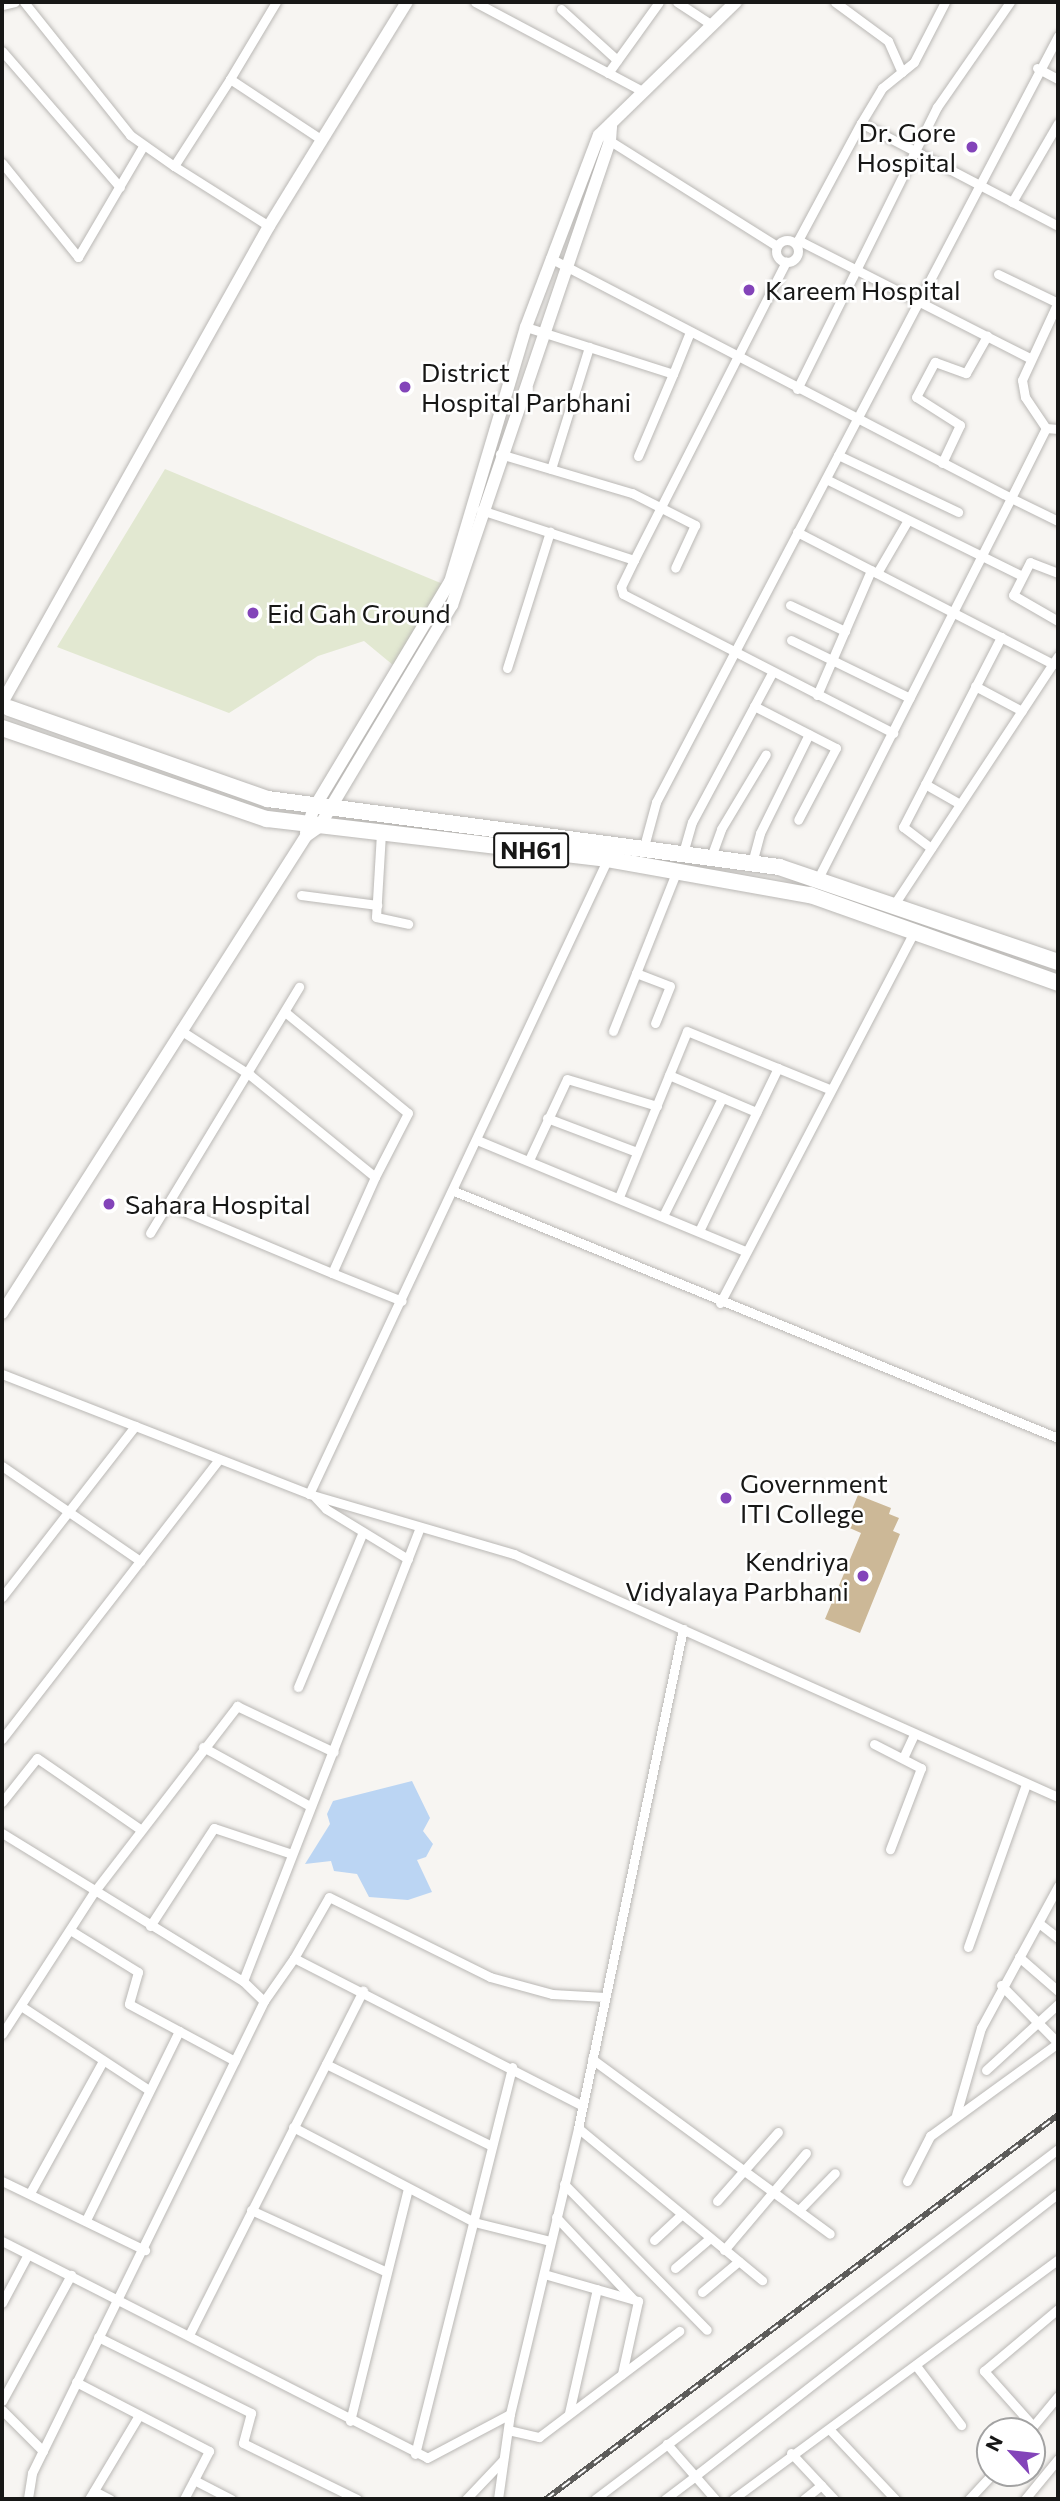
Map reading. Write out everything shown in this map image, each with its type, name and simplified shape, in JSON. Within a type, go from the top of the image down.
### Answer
[{"type":"highway","name":"NH61","points":[[1058,962],[820,877],[752,863],[643,848],[610,851],[311,829],[267,819],[2,727],[4,703],[268,799],[610,851],[641,864],[810,895],[1058,983]]},
{"type":"highway","points":[[902,906],[907,929]]},
{"type":"street","points":[[2,5],[15,2]]},
{"type":"street","points":[[24,2],[143,146],[269,226]]},
{"type":"street","points":[[174,166],[276,2]]},
{"type":"street","points":[[4,703],[269,226],[407,2]]},
{"type":"street","points":[[475,2],[644,92]]},
{"type":"street","points":[[608,73],[659,2]]},
{"type":"street","points":[[677,2],[712,24]]},
{"type":"street","points":[[2,1313],[180,1030],[311,829],[444,597],[526,327],[550,258],[570,202],[611,125],[736,2]]},
{"type":"street","points":[[835,2],[888,41],[902,72]]},
{"type":"street","points":[[893,733],[732,653],[623,594],[635,560],[662,506],[786,262],[796,259],[797,242],[861,123],[881,88],[914,62],[945,2]]},
{"type":"street","points":[[797,389],[917,153],[941,100],[1010,2]]},
{"type":"street","points":[[561,9],[617,60]]},
{"type":"street","points":[[641,864],[656,802],[732,653],[857,420],[977,183],[1038,68],[1058,37]]},
{"type":"street","points":[[2,51],[120,187]]},
{"type":"street","points":[[1038,68],[1058,79]]},
{"type":"street","points":[[230,79],[323,140]]},
{"type":"street","points":[[861,123],[1058,226]]},
{"type":"street","points":[[1013,202],[1058,123]]},
{"type":"street","points":[[321,809],[453,605],[488,512],[542,333],[585,208],[604,138]]},
{"type":"street","points":[[604,138],[777,246]]},
{"type":"street","points":[[2,163],[78,257],[143,146]]},
{"type":"street","points":[[570,202],[585,208]]},
{"type":"street","points":[[777,246],[786,240],[797,242],[1028,357]]},
{"type":"street","points":[[777,246],[777,256],[786,262]]},
{"type":"street","points":[[550,258],[797,389],[1058,521]]},
{"type":"street","points":[[998,274],[1058,303],[1028,357],[1022,380],[1025,397],[1046,428]]},
{"type":"street","points":[[526,327],[673,373]]},
{"type":"street","points":[[638,456],[690,332]]},
{"type":"street","points":[[942,463],[960,425],[916,397],[935,362],[966,373],[986,336]]},
{"type":"street","points":[[551,469],[589,347]]},
{"type":"street","points":[[1046,428],[1058,429]]},
{"type":"street","points":[[820,877],[1046,428]]},
{"type":"street","points":[[488,450],[662,506],[697,528],[675,568]]},
{"type":"street","points":[[838,455],[958,512]]},
{"type":"street","points":[[825,479],[1022,576]]},
{"type":"street","points":[[471,507],[635,560]]},
{"type":"street","points":[[817,695],[874,572],[908,520]]},
{"type":"street","points":[[507,668],[550,532]]},
{"type":"street","points":[[797,532],[1001,637],[1056,660],[931,848],[902,906]]},
{"type":"street","points":[[1058,573],[1030,562],[1013,598],[1058,621]]},
{"type":"street","points":[[790,605],[845,631]]},
{"type":"street","points":[[931,848],[903,830],[1001,637]]},
{"type":"street","points":[[791,640],[910,698]]},
{"type":"street","points":[[683,853],[692,822],[772,673]]},
{"type":"street","points":[[975,686],[1022,711]]},
{"type":"street","points":[[754,706],[837,750],[798,820]]},
{"type":"street","points":[[752,863],[760,833],[809,734]]},
{"type":"street","points":[[710,856],[766,754]]},
{"type":"street","points":[[925,784],[960,804]]},
{"type":"street","points":[[381,833],[377,919],[408,924]]},
{"type":"street","points":[[312,1495],[610,851]]},
{"type":"street","points":[[612,1031],[677,870]]},
{"type":"street","points":[[300,895],[377,905]]},
{"type":"street","points":[[720,1303],[907,929]]},
{"type":"street","points":[[636,973],[670,986],[655,1023]]},
{"type":"street","points":[[149,1234],[250,1075],[299,987]]},
{"type":"street","points":[[285,1012],[408,1113],[375,1177],[332,1273]]},
{"type":"street","points":[[180,1030],[250,1075],[375,1177]]},
{"type":"street","points":[[620,1197],[683,1035],[692,1031],[829,1089]]},
{"type":"street","points":[[700,1229],[778,1068]]},
{"type":"street","points":[[669,1075],[756,1112]]},
{"type":"street","points":[[529,1160],[562,1083],[570,1078],[657,1106]]},
{"type":"street","points":[[664,1214],[722,1098]]},
{"type":"street","points":[[547,1118],[638,1153]]},
{"type":"street","points":[[477,1140],[664,1214],[745,1251]]},
{"type":"street","points":[[454,1191],[720,1303],[1058,1438]]},
{"type":"street","points":[[167,1204],[402,1301]]},
{"type":"street","points":[[2,1374],[312,1495],[514,1554],[1058,1797]]},
{"type":"street","points":[[2,1597],[71,1512],[135,1426]]},
{"type":"street","points":[[3,1736],[219,1459]]},
{"type":"street","points":[[2,1466],[140,1561]]},
{"type":"street","points":[[312,1495],[362,1534],[408,1559]]},
{"type":"street","points":[[243,1981],[289,1853],[334,1752],[420,1527]]},
{"type":"street","points":[[298,1687],[362,1534]]},
{"type":"street","points":[[498,2499],[510,2414],[578,2128],[683,1629]]},
{"type":"street","points":[[2,2034],[94,1892],[203,1747],[240,1704],[334,1752]]},
{"type":"street","points":[[903,1758],[915,1734]]},
{"type":"street","points":[[874,1744],[921,1770],[890,1849]]},
{"type":"street","points":[[203,1747],[310,1806]]},
{"type":"street","points":[[2,1802],[37,1758],[140,1829]]},
{"type":"street","points":[[968,1947],[1026,1784]]},
{"type":"street","points":[[150,1926],[214,1828],[289,1853]]},
{"type":"street","points":[[4,1840],[243,1981],[264,2001]]},
{"type":"street","points":[[956,2115],[981,2028],[1001,1984],[1041,1924],[1058,1886]]},
{"type":"street","points":[[28,2499],[43,2451],[117,2299],[145,2250],[264,2001],[294,1958],[329,1896],[490,1977],[552,1994],[605,1997]]},
{"type":"street","points":[[1041,1924],[1058,1938]]},
{"type":"street","points":[[70,1930],[137,1970],[130,2004],[235,2061]]},
{"type":"street","points":[[1018,1957],[1058,1991]]},
{"type":"street","points":[[294,1958],[363,1990],[581,2105]]},
{"type":"street","points":[[907,2181],[926,2141],[956,2115],[1058,2043],[1001,1984]]},
{"type":"street","points":[[189,2335],[363,1990]]},
{"type":"street","points":[[986,2070],[1058,2004]]},
{"type":"street","points":[[21,2006],[149,2090]]},
{"type":"street","points":[[86,2220],[179,2031]]},
{"type":"street","points":[[592,2059],[800,2209],[830,2234]]},
{"type":"street","points":[[30,2193],[103,2060]]},
{"type":"street","points":[[326,2064],[492,2146]]},
{"type":"street","points":[[415,2454],[512,2067]]},
{"type":"street","points":[[293,2127],[474,2222],[551,2241]]},
{"type":"street","points":[[578,2128],[762,2280]]},
{"type":"street","points":[[717,2201],[742,2168],[778,2132]]},
{"type":"street","points":[[595,2499],[1058,2149]]},
{"type":"street","points":[[724,2249],[771,2189],[806,2153]]},
{"type":"street","points":[[800,2209],[835,2173]]},
{"type":"street","points":[[2,2181],[145,2250]]},
{"type":"street","points":[[564,2184],[707,2330]]},
{"type":"street","points":[[350,2421],[408,2188]]},
{"type":"street","points":[[665,2499],[1058,2193]]},
{"type":"street","points":[[251,2210],[387,2272]]},
{"type":"street","points":[[654,2240],[682,2214]]},
{"type":"street","points":[[555,2217],[639,2303],[622,2374]]},
{"type":"street","points":[[675,2269],[710,2238]]},
{"type":"street","points":[[2,2241],[426,2458],[510,2414]]},
{"type":"street","points":[[2,2303],[28,2254]]},
{"type":"street","points":[[733,2499],[791,2453],[830,2430],[918,2367],[1058,2259]]},
{"type":"street","points":[[702,2292],[739,2261]]},
{"type":"street","points":[[544,2274],[633,2299]]},
{"type":"street","points":[[2,2401],[71,2276]]},
{"type":"street","points":[[569,2413],[597,2289]]},
{"type":"street","points":[[1022,2417],[984,2371],[1058,2309]]},
{"type":"street","points":[[508,2430],[539,2437],[679,2331]]},
{"type":"street","points":[[98,2337],[251,2413],[242,2442],[355,2499]]},
{"type":"street","points":[[918,2367],[961,2425]]},
{"type":"street","points":[[76,2382],[209,2451],[184,2499]]},
{"type":"street","points":[[1040,2417],[1058,2396]]},
{"type":"street","points":[[2,2410],[43,2451]]},
{"type":"street","points":[[110,2499],[91,2495],[139,2414]]},
{"type":"street","points":[[830,2430],[895,2499]]},
{"type":"street","points":[[667,2444],[715,2499]]},
{"type":"street","points":[[791,2453],[834,2499]]},
{"type":"street","points":[[1025,2499],[1058,2459]]},
{"type":"street","points":[[466,2499],[503,2460]]},
{"type":"street","points":[[194,2480],[231,2499]]},
{"type":"street","points":[[804,2499],[821,2485]]},
{"type":"green space","name":"Eid Gah Ground","points":[[165,469],[443,584],[399,670],[364,641],[318,656],[229,713],[57,647]]},
{"type":"water","points":[[412,1781],[430,1818],[423,1831],[433,1844],[426,1857],[417,1860],[432,1892],[408,1900],[369,1897],[357,1874],[334,1871],[331,1861],[305,1864],[330,1824],[327,1814],[333,1801]]},
{"type":"building","name":"Kendriya Vidyalaya Parbhani","points":[[858,1495],[891,1508],[889,1514],[899,1518],[893,1531],[900,1534],[860,1633],[825,1619],[861,1533],[845,1526]]},
{"type":"railway","points":[[546,2499],[1058,2115]]},
{"type":"place","name":"Dr. Gore Hospital","points":[[972,147]]},
{"type":"place","name":"Kareem Hospital","points":[[749,290]]},
{"type":"place","name":"District Hospital Parbhani","points":[[405,387]]},
{"type":"place","name":"Eid Gah Ground","points":[[253,613]]},
{"type":"place","name":"Sahara Hospital","points":[[109,1204]]},
{"type":"place","name":"Government ITI College","points":[[726,1498]]},
{"type":"place","name":"Kendriya Vidyalaya Parbhani","points":[[863,1576]]}]
